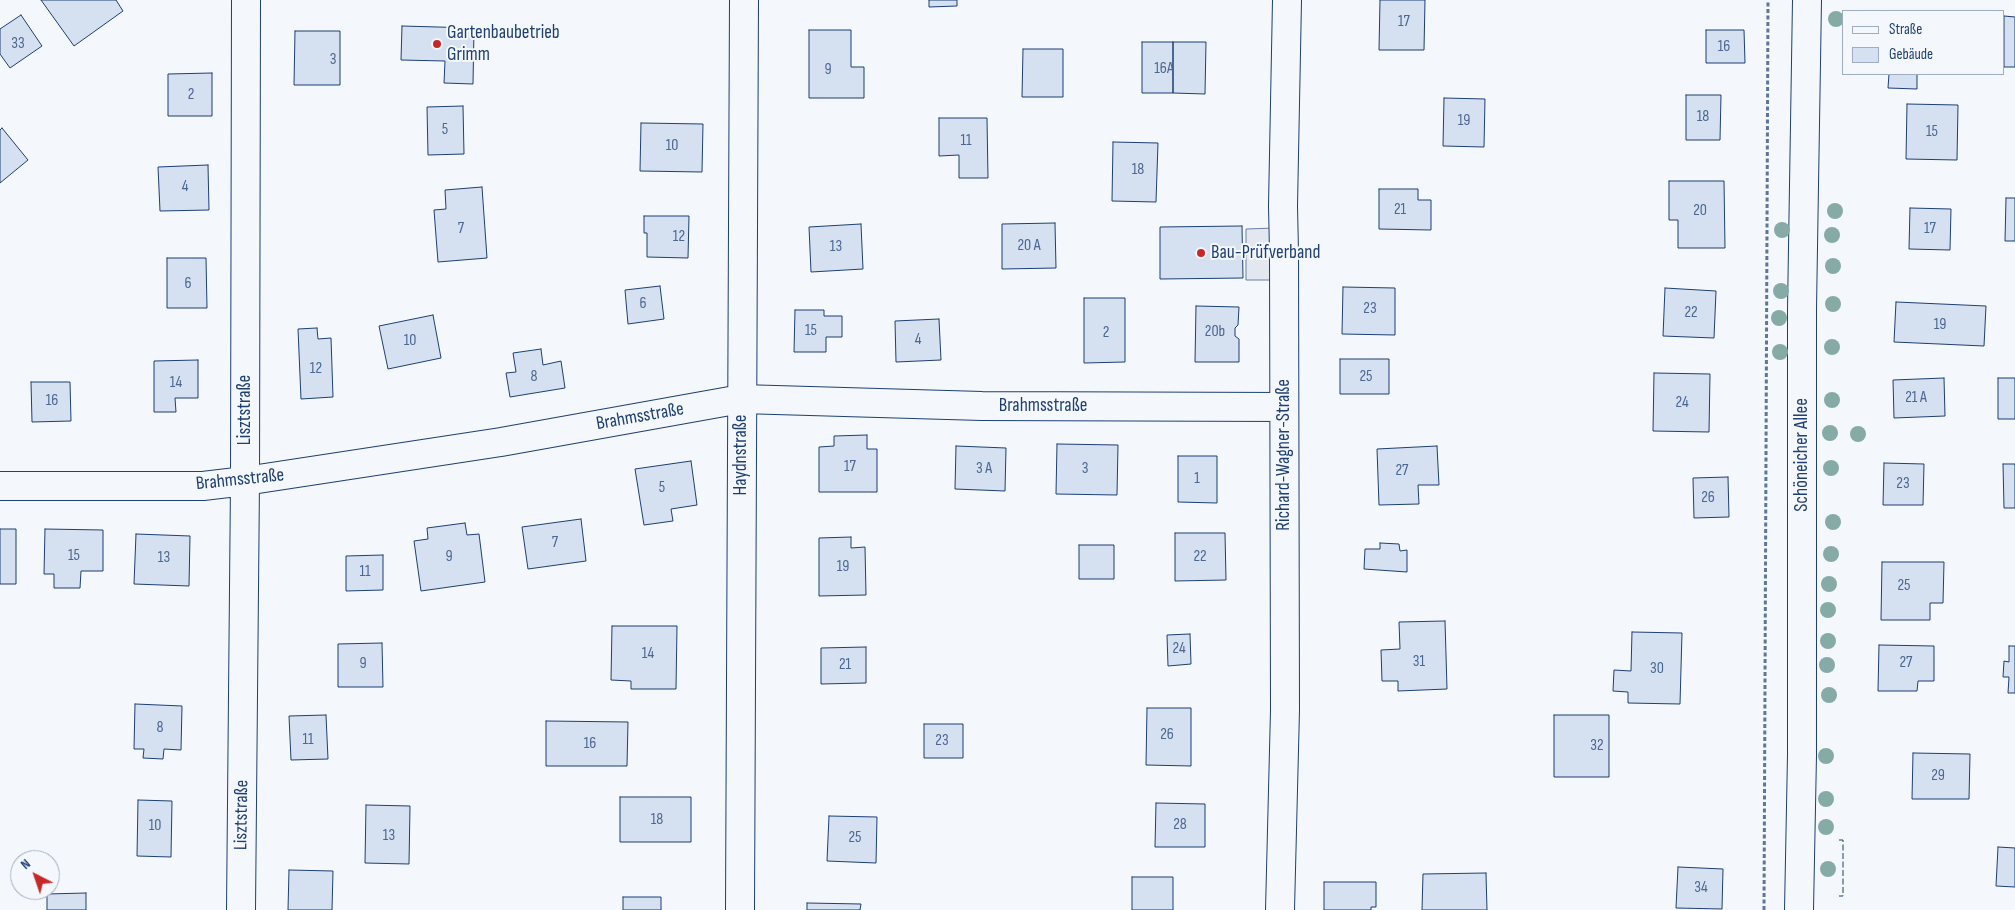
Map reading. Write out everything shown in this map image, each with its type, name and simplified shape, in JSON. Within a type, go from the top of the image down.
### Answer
[{"type":"street","name":"Lisztstraße","points":[[241,910],[245,481],[246,0]]},
{"type":"street","name":"Haydnstraße","points":[[740,910],[744,0]]},
{"type":"street","name":"Richard-Wagner-Straße","points":[[1280,910],[1285,730],[1284,252],[1282,206],[1287,0]]},
{"type":"street","name":"Schöneicher Allee","points":[[1799,910],[1802,746],[1802,310],[1807,0]]},
{"type":"street","name":"Brahmsstraße","points":[[0,486],[203,486],[501,442],[741,399],[982,406],[1284,407]]},
{"type":"path","points":[[1764,910],[1768,0]]},
{"type":"shaded area","points":[[1275,228],[1275,280],[1246,280],[1246,229]]},
{"type":"building","points":[[41,0],[116,0],[123,11],[74,46]]},
{"type":"building","points":[[929,0],[957,0],[957,6],[929,7]]},
{"type":"building","points":[[1380,0],[1425,0],[1424,50],[1379,50]]},
{"type":"building","points":[[21,15],[42,46],[10,68],[0,54],[0,29]]},
{"type":"building","points":[[2005,16],[2015,17],[2015,67],[2005,67]]},
{"type":"building","name":"Gartenbaubetrieb Grimm","points":[[402,26],[474,28],[473,84],[444,83],[445,61],[401,60]]},
{"type":"building","points":[[809,30],[851,30],[851,67],[864,67],[864,98],[809,98]]},
{"type":"building","points":[[1706,30],[1744,30],[1745,63],[1706,63]]},
{"type":"building","points":[[295,31],[340,31],[340,85],[294,85]]},
{"type":"building","points":[[1142,42],[1173,42],[1173,93],[1142,93]]},
{"type":"building","points":[[1173,42],[1206,42],[1205,94],[1173,93]]},
{"type":"building","points":[[1023,49],[1063,49],[1063,97],[1022,97]]},
{"type":"building","points":[[212,73],[212,116],[168,116],[168,74]]},
{"type":"building","points":[[1889,75],[1917,75],[1917,89],[1888,88]]},
{"type":"building","points":[[1686,95],[1721,95],[1720,140],[1686,140]]},
{"type":"building","points":[[1444,98],[1485,99],[1484,147],[1443,146]]},
{"type":"building","points":[[1907,104],[1958,105],[1957,160],[1906,159]]},
{"type":"building","points":[[463,106],[464,154],[428,155],[427,107]]},
{"type":"building","points":[[939,118],[987,118],[988,178],[959,178],[959,155],[939,156]]},
{"type":"building","points":[[641,123],[703,124],[702,172],[640,171]]},
{"type":"building","points":[[2,128],[28,160],[0,183],[0,130]]},
{"type":"building","points":[[1113,142],[1158,143],[1156,202],[1112,201]]},
{"type":"building","points":[[208,165],[209,210],[160,211],[158,167]]},
{"type":"building","points":[[1669,181],[1724,181],[1725,248],[1678,248],[1678,220],[1669,220]]},
{"type":"building","points":[[482,187],[487,258],[438,262],[434,210],[446,209],[445,190]]},
{"type":"building","points":[[1379,189],[1418,189],[1418,200],[1431,200],[1431,230],[1379,229]]},
{"type":"building","points":[[2006,198],[2015,198],[2015,241],[2005,241]]},
{"type":"building","points":[[1910,208],[1951,209],[1950,250],[1909,249]]},
{"type":"building","points":[[644,216],[689,216],[688,258],[647,257],[647,233],[644,233]]},
{"type":"building","points":[[1055,223],[1056,268],[1002,269],[1002,224]]},
{"type":"building","points":[[861,224],[863,269],[811,272],[809,227]]},
{"type":"building","name":"Bau-Prüfverband","points":[[1242,226],[1243,278],[1160,279],[1160,227]]},
{"type":"building","points":[[167,258],[206,258],[207,308],[167,308]]},
{"type":"building","points":[[660,286],[664,319],[628,324],[625,290]]},
{"type":"building","points":[[1343,287],[1395,288],[1395,335],[1342,334]]},
{"type":"building","points":[[1665,288],[1716,291],[1714,338],[1663,336]]},
{"type":"building","points":[[1084,298],[1125,298],[1125,362],[1084,363]]},
{"type":"building","points":[[1896,302],[1986,306],[1984,346],[1894,342]]},
{"type":"building","points":[[1196,306],[1239,307],[1235,336],[1239,339],[1239,362],[1195,362]]},
{"type":"building","points":[[795,310],[824,310],[824,316],[842,316],[842,337],[826,337],[826,352],[794,352]]},
{"type":"building","points":[[433,315],[441,358],[388,369],[379,326]]},
{"type":"building","points":[[939,319],[941,360],[896,362],[895,321]]},
{"type":"building","points":[[317,328],[318,339],[331,338],[333,397],[301,399],[298,329]]},
{"type":"building","points":[[541,349],[543,365],[561,361],[565,388],[510,397],[506,373],[516,372],[513,353]]},
{"type":"building","points":[[1340,359],[1389,359],[1389,394],[1340,394]]},
{"type":"building","points":[[198,360],[198,398],[175,398],[176,412],[154,412],[154,361]]},
{"type":"building","points":[[1654,373],[1710,374],[1709,432],[1653,431]]},
{"type":"building","points":[[1944,378],[1945,416],[1894,418],[1893,380]]},
{"type":"building","points":[[1998,378],[2015,378],[2015,419],[1998,419]]},
{"type":"building","points":[[31,382],[70,382],[71,421],[32,422]]},
{"type":"building","points":[[867,435],[867,449],[877,449],[877,492],[819,492],[819,447],[834,446],[834,436]]},
{"type":"building","points":[[1057,444],[1118,445],[1117,495],[1056,494]]},
{"type":"building","points":[[956,446],[1006,448],[1005,491],[955,489]]},
{"type":"building","points":[[1437,446],[1439,485],[1418,485],[1419,504],[1379,505],[1377,449]]},
{"type":"building","points":[[1178,456],[1217,456],[1217,503],[1178,502]]},
{"type":"building","points":[[691,461],[697,505],[671,509],[673,521],[644,525],[635,469]]},
{"type":"building","points":[[1884,463],[1924,464],[1923,505],[1883,505]]},
{"type":"building","points":[[2003,464],[2015,464],[2015,508],[2004,508]]},
{"type":"building","points":[[1728,477],[1729,517],[1694,518],[1693,478]]},
{"type":"building","points":[[581,519],[586,561],[528,569],[522,527]]},
{"type":"building","points":[[465,523],[467,535],[479,534],[485,582],[421,591],[414,541],[428,539],[427,528]]},
{"type":"building","points":[[0,529],[16,529],[16,584],[0,584]]},
{"type":"building","points":[[45,529],[103,530],[103,571],[81,571],[80,588],[54,588],[54,574],[44,574]]},
{"type":"building","points":[[1175,533],[1225,533],[1226,580],[1175,581]]},
{"type":"building","points":[[136,534],[190,536],[189,586],[134,584]]},
{"type":"building","points":[[851,537],[851,548],[865,547],[866,595],[819,596],[819,538]]},
{"type":"building","points":[[1380,543],[1399,544],[1400,551],[1407,550],[1407,572],[1364,569],[1365,549],[1380,549]]},
{"type":"building","points":[[1079,545],[1114,545],[1114,579],[1079,579]]},
{"type":"building","points":[[383,555],[383,590],[346,591],[346,556]]},
{"type":"building","points":[[1882,562],[1944,562],[1943,603],[1930,603],[1930,620],[1881,620]]},
{"type":"building","points":[[1445,621],[1447,689],[1398,691],[1398,681],[1382,681],[1381,650],[1400,649],[1399,622]]},
{"type":"building","points":[[612,626],[677,626],[676,689],[631,689],[631,681],[611,680]]},
{"type":"building","points":[[1632,632],[1682,633],[1680,704],[1628,703],[1628,692],[1613,691],[1614,670],[1631,671]]},
{"type":"building","points":[[1190,634],[1191,664],[1168,666],[1167,635]]},
{"type":"building","points":[[382,643],[383,687],[338,687],[338,644]]},
{"type":"building","points":[[1879,645],[1934,646],[1934,681],[1918,681],[1917,691],[1878,691]]},
{"type":"building","points":[[2009,646],[2015,646],[2015,693],[2008,693],[2009,677],[2003,677],[2004,661],[2009,662]]},
{"type":"building","points":[[866,647],[866,683],[821,684],[821,648]]},
{"type":"building","points":[[135,704],[182,706],[181,750],[164,749],[163,759],[143,758],[144,749],[134,749]]},
{"type":"building","points":[[1147,708],[1191,708],[1191,766],[1146,765]]},
{"type":"building","points":[[326,715],[328,759],[291,760],[289,716]]},
{"type":"building","points":[[1554,715],[1609,715],[1609,777],[1554,777]]},
{"type":"building","points":[[546,721],[628,722],[627,766],[546,766]]},
{"type":"building","points":[[924,724],[963,724],[963,758],[924,758]]},
{"type":"building","points":[[1913,753],[1970,754],[1969,799],[1912,799]]},
{"type":"building","points":[[620,797],[691,797],[691,842],[620,842]]},
{"type":"building","points":[[138,800],[172,801],[171,857],[137,856]]},
{"type":"building","points":[[1156,803],[1205,804],[1205,847],[1155,847]]},
{"type":"building","points":[[366,805],[410,806],[409,864],[365,863]]},
{"type":"building","points":[[829,816],[877,817],[876,863],[827,861]]},
{"type":"building","points":[[1998,847],[2015,848],[2015,887],[1996,886]]},
{"type":"building","points":[[1678,867],[1723,869],[1722,909],[1676,908]]},
{"type":"building","points":[[289,870],[333,871],[332,910],[288,910]]},
{"type":"building","points":[[1486,873],[1487,910],[1422,910],[1423,874]]},
{"type":"building","points":[[1132,877],[1173,877],[1173,910],[1132,910]]},
{"type":"building","points":[[1324,882],[1376,882],[1376,907],[1371,907],[1371,910],[1324,910]]},
{"type":"building","points":[[86,893],[86,910],[47,910],[47,900],[60,900],[60,894]]},
{"type":"building","points":[[623,897],[661,897],[661,910],[623,910]]},
{"type":"building","points":[[807,903],[861,904],[860,910],[807,910]]},
{"type":"fence","points":[[1839,840],[1843,840],[1843,896],[1839,896]]},
{"type":"place","name":"Gartenbaubetrieb Grimm","points":[[437,44]]},
{"type":"place","name":"Bau-Prüfverband","points":[[1201,253]]}]
